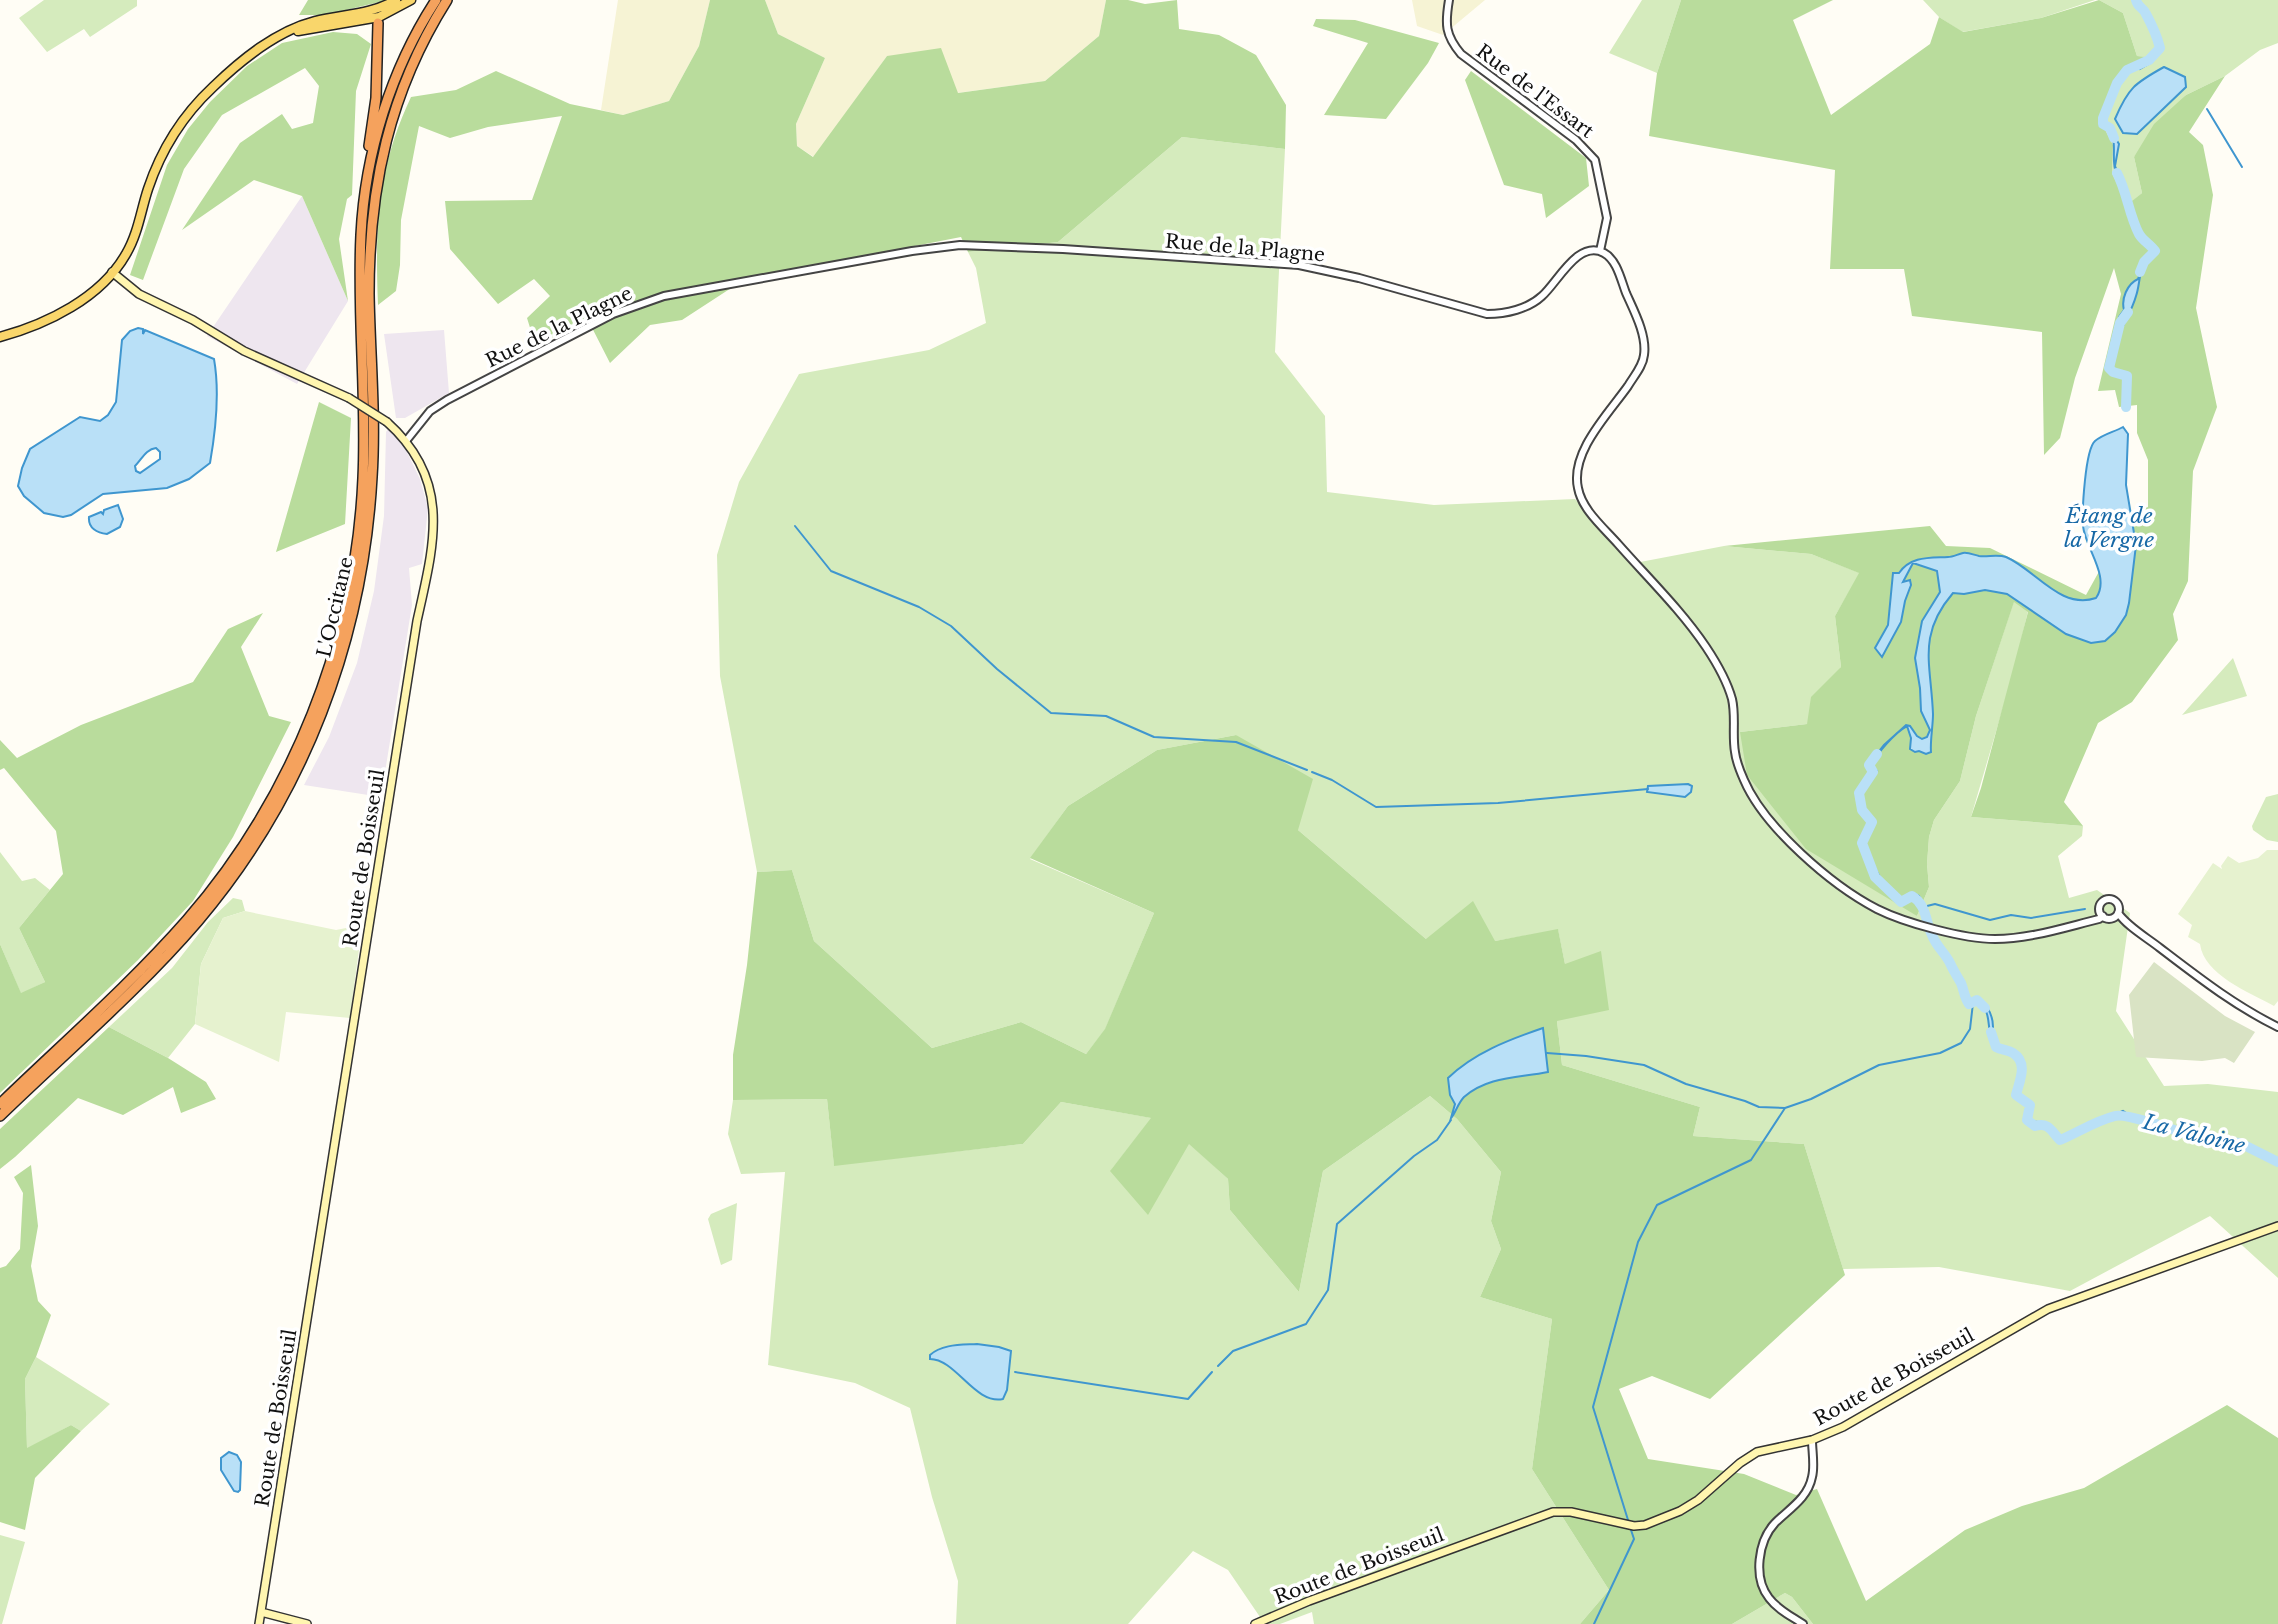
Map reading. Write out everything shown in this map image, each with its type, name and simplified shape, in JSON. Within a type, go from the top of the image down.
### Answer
[{"type":"highway","name":"L'Occitane","points":[[0,1104],[132,978],[202,901],[239,853],[267,808],[313,712],[342,621],[353,570],[361,510],[364,423],[361,233],[367,179],[393,86],[410,46],[436,0]]},
{"type":"highway","name":"L'Occitane","points":[[0,1116],[149,973],[205,913],[252,849],[274,813],[295,775],[322,713],[338,671],[354,611],[370,513],[373,438],[370,256],[376,183],[386,137],[401,92],[419,49],[447,0]]},
{"type":"highway","points":[[367,179],[367,156],[376,98],[379,16]]},
{"type":"highway","points":[[366,27],[377,35]]},
{"type":"main road","points":[[0,337],[28,328],[59,313],[91,292],[112,272],[130,247],[154,171],[180,125],[210,89],[231,70],[281,35],[312,22],[379,16],[396,0]]},
{"type":"main road","points":[[281,35],[379,16],[411,0]]},
{"type":"main road","points":[[348,23],[366,27]]},
{"type":"main road","name":"Route de Boisseuil","points":[[112,272],[139,294],[193,320],[251,355],[349,398],[387,422],[407,440],[422,465],[432,492],[434,541],[417,625],[259,1624]]},
{"type":"main road","name":"Route de Boisseuil","points":[[1255,1624],[1309,1601],[1553,1512],[1571,1512],[1634,1526],[1645,1525],[1680,1511],[1698,1500],[1740,1463],[1757,1452],[1812,1440],[1843,1427],[2048,1309],[2278,1226]]},
{"type":"main road","points":[[261,1612],[307,1624]]},
{"type":"street","name":"Rue de l'Essart","points":[[1449,0],[1446,15],[1450,41],[1461,54],[1576,140],[1595,160],[1607,218],[1600,251]]},
{"type":"street","name":"Rue de la Plagne","points":[[407,440],[437,406],[629,307],[664,296],[912,251],[960,245],[1299,265],[1359,278],[1488,314],[1499,314],[1528,306],[1542,296],[1580,255],[1591,250],[1600,251]]},
{"type":"street","points":[[1600,251],[1614,261],[1636,316],[1644,355],[1634,377],[1581,454],[1577,473],[1578,490],[1591,513],[1694,630],[1718,666],[1732,700],[1735,754],[1745,783],[1763,811],[1796,850],[1842,886],[1877,909],[1925,927],[1995,939],[2034,934],[2087,922],[2101,913]]},
{"type":"street","points":[[2101,913],[2102,902],[2112,899],[2118,904],[2118,913],[2132,927],[2240,1007],[2278,1027]]},
{"type":"street","points":[[2101,913],[2132,927]]},
{"type":"street","points":[[2111,918],[2118,913]]},
{"type":"street","points":[[1803,1624],[1780,1610],[1768,1597],[1762,1585],[1760,1558],[1765,1537],[1774,1524],[1801,1500],[1812,1478],[1812,1440]]},
{"type":"shaded area","points":[[618,0],[710,0],[699,46],[669,101],[623,115],[601,110]]},
{"type":"shaded area","points":[[765,0],[1106,0],[1099,36],[1045,81],[957,93],[887,56],[814,157],[797,146],[796,124],[825,58],[778,34]]},
{"type":"shaded area","points":[[1412,0],[1485,0],[1443,35],[1417,26]]},
{"type":"shaded area","points":[[302,196],[348,301],[297,384],[207,336]]},
{"type":"shaded area","points":[[444,330],[449,393],[405,418],[396,418],[384,334]]},
{"type":"shaded area","points":[[388,429],[405,448],[420,479],[428,508],[422,564],[409,568],[412,605],[381,797],[304,785],[329,737],[357,663],[374,591],[384,516]]},
{"type":"green space","points":[[44,0],[137,0],[137,6],[90,37],[84,29],[47,52],[19,18]]},
{"type":"green space","points":[[308,0],[388,0],[325,15],[299,15]]},
{"type":"green space","points":[[710,0],[765,0],[778,34],[825,58],[796,124],[797,146],[813,157],[887,56],[941,48],[958,93],[1045,81],[1099,36],[1106,0],[1128,0],[1145,4],[1177,0],[1179,29],[1219,35],[1256,55],[1286,105],[1285,149],[1182,137],[1058,242],[968,252],[961,237],[745,279],[682,320],[650,325],[610,363],[587,318],[536,347],[527,318],[550,296],[534,279],[498,304],[450,249],[445,201],[532,200],[562,116],[488,127],[450,138],[419,126],[401,220],[400,265],[396,291],[378,305],[377,250],[381,199],[391,149],[411,97],[456,90],[496,71],[570,104],[623,115],[669,101],[699,46]]},
{"type":"green space","points":[[1642,0],[1681,0],[1657,73],[1609,53]]},
{"type":"green space","points":[[1681,0],[1833,0],[1793,20],[1831,115],[1930,44],[1939,17],[1963,32],[2041,18],[2099,0],[2123,13],[2137,56],[2148,57],[2121,75],[2100,120],[2113,145],[2112,173],[2127,205],[2142,193],[2134,157],[2154,124],[2186,95],[2225,76],[2189,132],[2203,145],[2213,195],[2196,308],[2217,407],[2193,471],[2188,581],[2173,614],[2178,640],[2132,702],[2098,723],[2064,802],[2083,826],[1971,817],[2028,612],[2014,602],[1976,716],[1960,781],[1934,820],[1929,837],[1929,887],[1917,916],[1806,849],[1747,775],[1740,732],[1807,724],[1811,697],[1841,667],[1835,616],[1859,573],[1811,554],[1724,546],[1930,526],[1946,546],[1990,548],[2086,595],[2132,512],[2148,507],[2148,460],[2137,433],[2137,405],[2119,407],[2115,390],[2098,391],[2121,294],[2114,268],[2075,378],[2060,438],[2044,455],[2042,332],[1912,316],[1904,269],[1830,269],[1835,170],[1649,136],[1657,73]]},
{"type":"green space","points":[[1923,0],[2095,0],[2041,18],[1962,32],[1939,17]]},
{"type":"green space","points":[[2099,0],[2278,0],[2278,43],[2260,50],[2225,76],[2186,95],[2134,157],[2142,193],[2127,206],[2112,173],[2113,145],[2100,120],[2113,84],[2127,67],[2147,57],[2137,56],[2123,13]]},
{"type":"green space","points":[[1316,19],[1355,20],[1439,43],[1428,63],[1386,119],[1324,115],[1368,43],[1313,26]]},
{"type":"green space","points":[[333,32],[357,34],[371,44],[356,91],[352,195],[347,199],[339,239],[348,301],[302,196],[254,180],[182,230],[240,143],[282,114],[292,129],[313,123],[319,86],[305,68],[222,115],[184,169],[143,280],[130,275],[167,165],[188,129],[210,102],[247,66],[282,43]]},
{"type":"green space","points":[[1471,71],[1586,158],[1589,186],[1546,218],[1542,194],[1504,185],[1465,80]]},
{"type":"green space","points":[[1182,137],[1285,149],[1275,352],[1325,416],[1327,492],[1434,505],[1575,499],[1635,563],[1724,546],[1811,554],[1860,573],[1835,616],[1841,667],[1807,724],[1740,732],[1917,916],[1929,887],[1929,837],[1934,820],[1960,781],[1976,716],[2014,601],[2028,611],[2014,670],[1971,817],[2083,826],[2082,836],[2058,856],[2069,898],[2097,890],[2130,913],[2116,1011],[2164,1086],[2208,1084],[2278,1092],[2278,1278],[2210,1216],[2070,1291],[1939,1267],[1843,1269],[1804,1144],[1693,1136],[1700,1107],[1562,1065],[1557,1021],[1565,964],[1558,930],[1495,941],[1426,939],[1298,830],[1236,735],[1157,750],[1068,806],[1030,859],[1154,913],[1105,1030],[1086,1054],[1021,1022],[932,1048],[814,941],[792,870],[757,872],[720,676],[717,555],[739,482],[799,374],[929,350],[986,323],[976,268],[968,252],[1058,242]]},
{"type":"green space","points":[[319,402],[351,418],[345,524],[276,552]]},
{"type":"green space","points":[[263,613],[241,647],[269,716],[291,722],[233,837],[193,901],[138,960],[0,1093],[0,944],[21,993],[45,982],[19,928],[63,874],[56,831],[4,768],[0,770],[0,740],[17,758],[81,725],[193,682],[228,629]]},
{"type":"green space","points":[[2233,658],[2247,696],[2182,715]]},
{"type":"green space","points":[[1236,735],[1313,779],[1298,830],[1426,939],[1473,901],[1495,941],[1558,929],[1565,964],[1601,951],[1609,1010],[1557,1021],[1562,1065],[1700,1107],[1693,1136],[1804,1144],[1845,1275],[1710,1399],[1652,1376],[1619,1389],[1648,1459],[1744,1474],[1796,1495],[1817,1489],[1866,1601],[1965,1530],[2022,1506],[2084,1488],[2227,1405],[2278,1438],[2278,1624],[1813,1624],[1792,1597],[1785,1593],[1732,1624],[1580,1624],[1609,1590],[1532,1469],[1552,1319],[1480,1297],[1501,1249],[1491,1221],[1501,1172],[1457,1119],[1430,1096],[1323,1171],[1299,1292],[1230,1210],[1228,1179],[1189,1144],[1148,1215],[1110,1171],[1151,1118],[1061,1102],[1023,1144],[834,1166],[827,1099],[733,1100],[733,1055],[747,965],[757,872],[792,870],[814,941],[932,1048],[1021,1022],[1086,1054],[1105,1029],[1154,913],[1030,858],[1068,806],[1157,750]]},
{"type":"green space","points":[[2278,794],[2278,842],[2267,840],[2253,830],[2252,826],[2266,797]]},
{"type":"green space","points":[[2267,850],[2278,850],[2278,1001],[2274,1006],[2219,974],[2203,955],[2200,944],[2188,937],[2192,925],[2178,914],[2213,863],[2222,869],[2221,866],[2228,856],[2239,863],[2258,858]]},
{"type":"green space","points":[[0,852],[22,881],[35,878],[50,890],[19,928],[45,982],[21,994],[0,944]]},
{"type":"green space","points":[[233,898],[242,900],[245,911],[223,918],[201,964],[195,1024],[168,1058],[109,1027],[172,968],[208,922]]},
{"type":"green space","points":[[245,911],[336,930],[346,928],[361,934],[350,1018],[286,1012],[279,1062],[195,1024],[201,964],[223,918]]},
{"type":"green space","points":[[2154,962],[2225,1016],[2255,1032],[2234,1063],[2225,1058],[2202,1061],[2136,1057],[2129,995]]},
{"type":"green space","points":[[109,1027],[168,1058],[206,1082],[216,1099],[181,1113],[173,1087],[123,1115],[78,1098],[0,1169],[0,1129]]},
{"type":"green space","points":[[1430,1096],[1457,1119],[1501,1172],[1491,1221],[1501,1249],[1480,1297],[1552,1319],[1532,1469],[1609,1590],[1580,1624],[1314,1624],[1312,1612],[1280,1624],[1251,1624],[1260,1617],[1228,1570],[1193,1551],[1128,1624],[956,1624],[958,1581],[932,1497],[910,1408],[855,1383],[768,1365],[785,1172],[741,1174],[728,1134],[733,1100],[827,1099],[834,1165],[1023,1144],[1061,1102],[1152,1118],[1111,1170],[1189,1143],[1228,1179],[1230,1210],[1299,1292],[1323,1171]]},
{"type":"green space","points":[[31,1165],[38,1226],[31,1266],[38,1301],[51,1315],[25,1379],[27,1448],[71,1425],[81,1431],[35,1478],[25,1530],[0,1522],[0,1268],[6,1266],[20,1249],[23,1193],[14,1177]]},
{"type":"green space","points":[[737,1203],[732,1260],[721,1265],[708,1219],[711,1214]]},
{"type":"green space","points":[[36,1357],[110,1404],[81,1431],[71,1425],[27,1449],[25,1379]]},
{"type":"green space","points":[[0,1535],[25,1542],[2,1624],[0,1624]]},
{"type":"green space","points":[[1785,1593],[1792,1597],[1813,1624],[1732,1624]]},
{"type":"water","points":[[2148,21],[2161,50],[2152,62],[2140,69],[2136,67],[2159,50]]},
{"type":"water","points":[[2164,67],[2185,77],[2186,87],[2137,134],[2123,133],[2115,119],[2124,100],[2139,82]]},
{"type":"water","points":[[2129,72],[2111,100],[2119,80],[2124,75]]},
{"type":"water","points":[[2104,120],[2119,144],[2115,166],[2143,238],[2137,231],[2117,175],[2114,163],[2113,139],[2103,124]]},
{"type":"water","points":[[2153,252],[2142,269],[2133,305],[2118,337],[2119,317],[2124,310],[2126,292],[2138,279],[2144,262]]},
{"type":"water","points":[[143,329],[143,334],[145,330],[214,359],[216,411],[210,463],[189,479],[167,488],[103,494],[71,515],[63,517],[44,513],[24,496],[18,486],[30,449],[80,417],[100,421],[108,415],[116,402],[122,340],[130,331]],"holes":[[[156,448],[160,452],[160,459],[140,473],[136,471],[135,466],[147,452]]]},
{"type":"water","points":[[2112,360],[2112,370],[2126,373],[2129,377],[2126,407],[2127,376],[2113,372],[2109,368]]},
{"type":"water","name":"Étang de la Vergne","points":[[2123,427],[2128,434],[2126,485],[2136,545],[2129,603],[2126,615],[2115,632],[2105,641],[2091,643],[2066,634],[2007,594],[1985,590],[1953,593],[1934,622],[1930,636],[1933,714],[1931,752],[1926,754],[1910,749],[1911,738],[1907,726],[1886,744],[1877,756],[1872,766],[1877,771],[1860,798],[1859,793],[1873,772],[1870,763],[1884,745],[1906,725],[1922,739],[1927,737],[1930,730],[1921,711],[1915,658],[1922,621],[1940,592],[1937,571],[1913,563],[1903,582],[1910,580],[1911,585],[1901,622],[1882,657],[1875,648],[1888,625],[1893,573],[1899,573],[1909,563],[1921,559],[1965,553],[2000,556],[2017,563],[2060,594],[2083,600],[2096,598],[2101,581],[2083,526],[2087,468],[2095,441]]},
{"type":"water","points":[[118,505],[123,519],[120,527],[107,534],[92,527],[89,517],[101,512],[103,514],[104,510]]},
{"type":"water","points":[[1648,786],[1692,786],[1691,792],[1685,797],[1647,792]]},
{"type":"water","points":[[1861,803],[1875,822],[1864,842],[1879,876],[1889,890],[1902,901],[1913,893],[1919,896],[1930,918],[1915,898],[1912,896],[1901,902],[1887,891],[1876,877],[1862,843],[1872,822],[1862,810]]},
{"type":"water","points":[[1931,934],[1935,934],[1953,962],[1967,999],[1970,1001],[1978,998],[1989,1011],[1996,1043],[2022,1060],[2024,1077],[2018,1093],[2033,1106],[2028,1117],[2030,1121],[2046,1123],[2061,1137],[2087,1126],[2060,1140],[2047,1127],[2035,1126],[2027,1120],[2030,1105],[2016,1095],[2022,1076],[2019,1059],[1995,1045],[1990,1034],[1986,1011],[1977,1000],[1969,1004],[1954,970]]},
{"type":"water","points":[[1543,1028],[1548,1072],[1483,1085],[1464,1097],[1451,1118],[1455,1104],[1450,1095],[1448,1078],[1480,1054]]},
{"type":"water","points":[[2123,1111],[2132,1117],[2188,1131],[2213,1141],[2232,1139],[2243,1142],[2268,1157],[2240,1143],[2213,1143],[2119,1114],[2098,1122]]},
{"type":"water","points":[[977,1344],[1011,1351],[1007,1390],[1003,1399],[983,1395],[948,1366],[930,1359],[930,1355],[940,1349]]},
{"type":"water","points":[[229,1452],[237,1455],[241,1462],[238,1492],[234,1491],[221,1470],[221,1458]]},
{"type":"waterway","name":"La Valoine","points":[[2114,138],[2110,128],[2103,124],[2103,118],[2117,83],[2127,70],[2149,60],[2160,48],[2150,22],[2136,0]]},
{"type":"waterway","points":[[2207,109],[2242,167]]},
{"type":"waterway","name":"La Valoine","points":[[2117,173],[2139,234],[2155,251],[2144,262],[2140,272]]},
{"type":"waterway","name":"La Valoine","points":[[2126,407],[2127,376],[2109,368],[2120,323],[2128,312]]},
{"type":"waterway","points":[[795,526],[831,571],[919,607],[951,626],[997,669],[1051,713],[1106,716],[1154,737],[1236,742],[1307,770]]},
{"type":"waterway","name":"La Valoine","points":[[1877,754],[1869,765],[1873,772],[1859,793],[1862,810],[1872,822],[1862,843],[1875,877],[1901,902],[1912,896],[1917,900],[1934,939],[1961,983],[1967,1001],[1969,1004],[1977,1000],[1985,1008]]},
{"type":"waterway","points":[[1312,772],[1332,780],[1376,807],[1498,803],[1648,789]]},
{"type":"waterway","points":[[1923,907],[1935,904],[1990,920],[2011,915],[2031,918],[2085,909]]},
{"type":"waterway","points":[[1628,1520],[1593,1407],[1638,1242],[1657,1205],[1751,1160],[1785,1108],[1811,1099],[1879,1065],[1940,1053],[1961,1043],[1970,1029],[1973,1003]]},
{"type":"waterway","name":"La Valoine","points":[[1991,1032],[1996,1047],[2013,1053],[2021,1062],[2022,1073],[2016,1095],[2030,1105],[2027,1120],[2035,1126],[2047,1126],[2060,1140],[2101,1121],[2122,1116],[2147,1121],[2213,1143],[2240,1143],[2278,1162]]},
{"type":"waterway","points":[[1547,1053],[1644,1065],[1686,1084],[1759,1107],[1785,1108]]},
{"type":"waterway","points":[[1218,1366],[1233,1351],[1306,1324],[1328,1290],[1337,1224],[1414,1156],[1437,1140],[1451,1120]]},
{"type":"waterway","points":[[1015,1372],[1188,1399],[1212,1372]]},
{"type":"waterway","points":[[1594,1624],[1634,1539],[1631,1530]]}]
